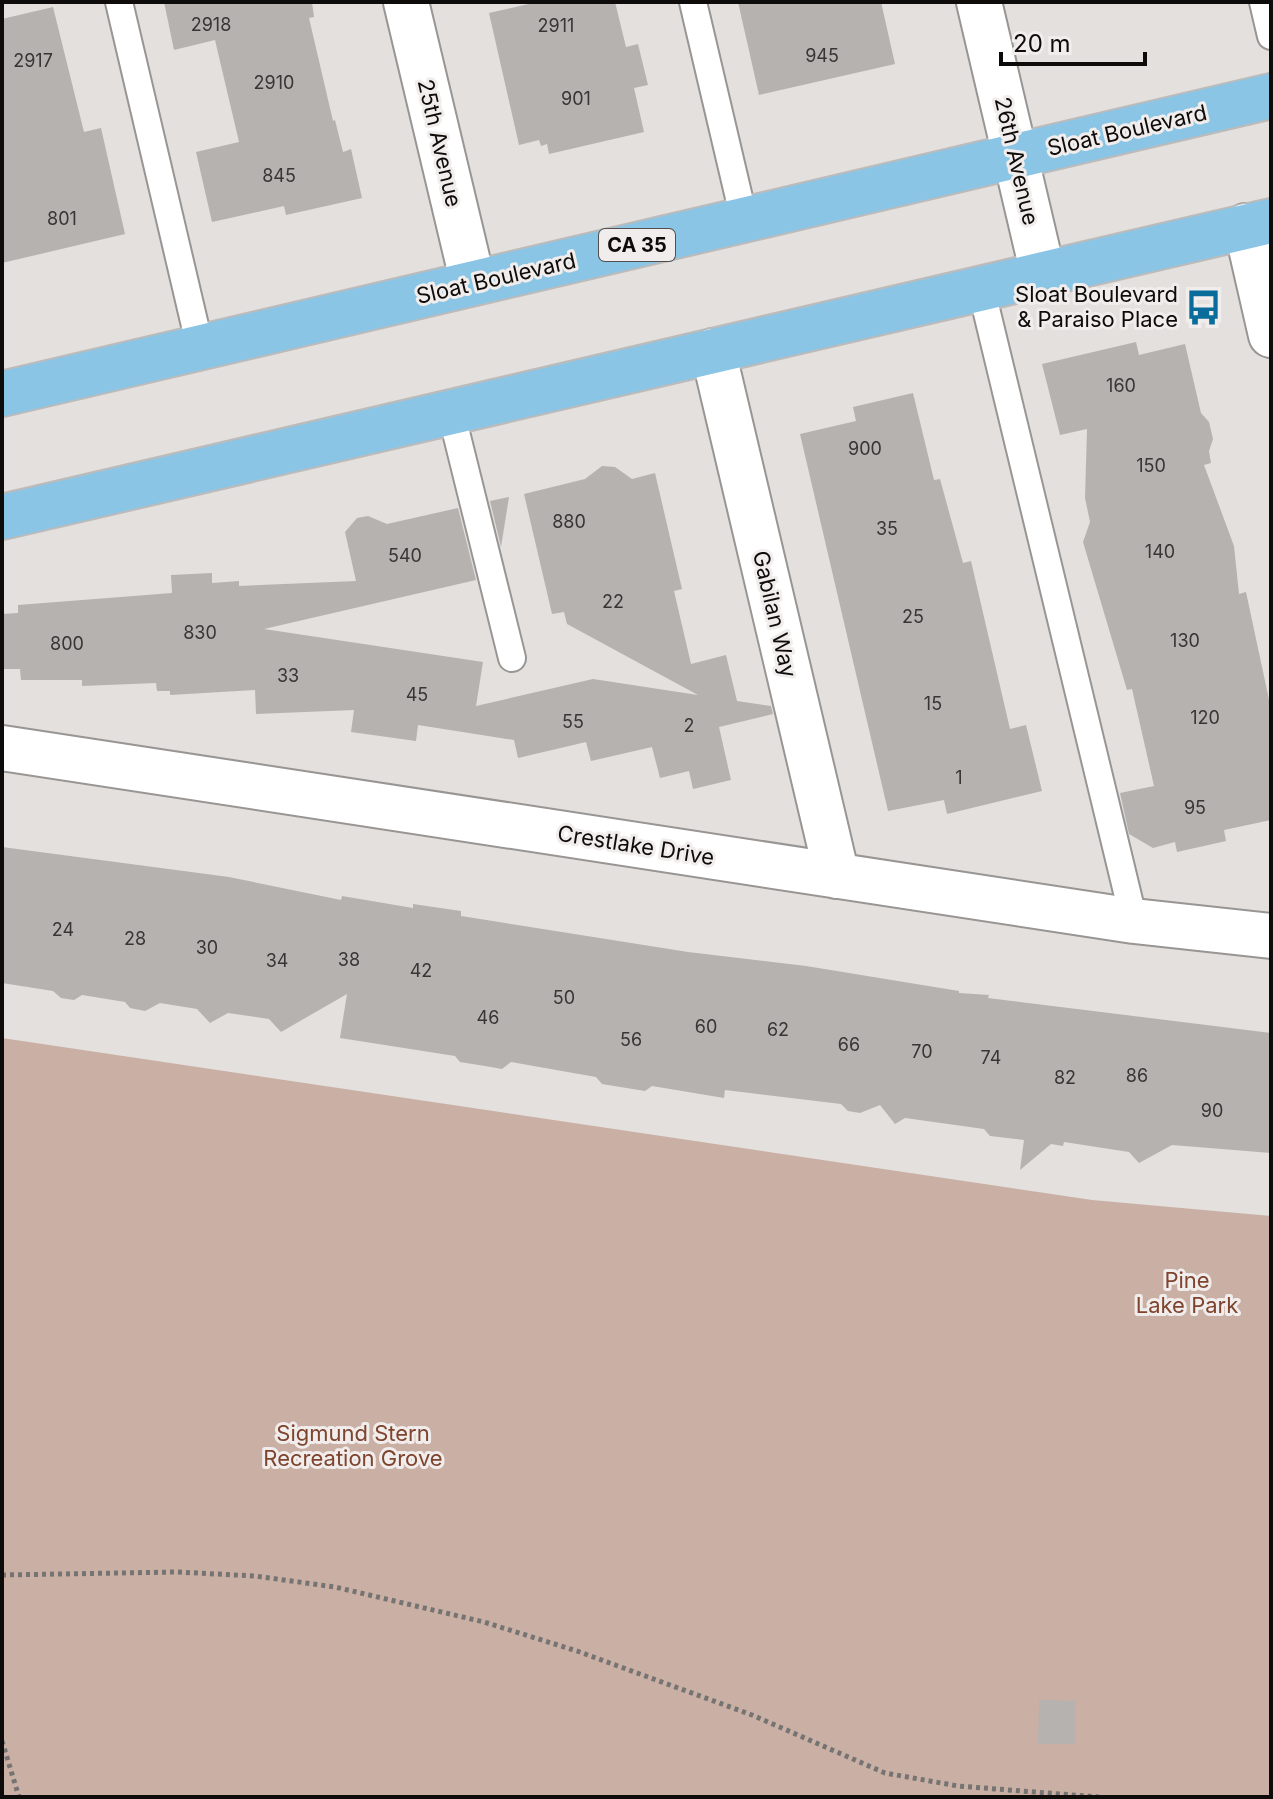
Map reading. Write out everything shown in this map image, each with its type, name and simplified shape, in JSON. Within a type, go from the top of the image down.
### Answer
[{"type":"main road","name":"Sloat Boulevard","points":[[2,394],[1271,96]]},
{"type":"main road","points":[[2,517],[1259,224]]},
{"type":"street","name":"25th Avenue","points":[[406,2],[473,283]]},
{"type":"street","name":"26th Avenue","points":[[979,2],[1043,274]]},
{"type":"street","points":[[1259,224],[1271,335]]},
{"type":"street","name":"Gabilan Way","points":[[713,351],[837,876]]},
{"type":"street","name":"Crestlake Drive","points":[[2,748],[1134,921],[1271,936]]},
{"type":"lane","points":[[119,2],[200,347]]},
{"type":"lane","points":[[693,2],[744,219]]},
{"type":"lane","points":[[1263,2],[1271,36]]},
{"type":"lane","points":[[981,288],[1134,921]]},
{"type":"lane","points":[[451,412],[512,658]]},
{"type":"path","points":[[2,1575],[177,1572],[255,1576],[349,1590],[484,1622],[577,1651],[752,1715],[885,1773],[958,1786],[1099,1797]]},
{"type":"path","points":[[2,1741],[19,1797]]},
{"type":"path","points":[[1007,1790],[1008,1797]]},
{"type":"green space","name":"Sigmund Stern Recreation Grove","points":[[2,1038],[1092,1200],[1271,1216],[1271,1797],[2,1797]]},
{"type":"building","points":[[164,2],[312,2],[314,17],[309,18],[333,121],[343,152],[351,149],[362,198],[286,215],[284,206],[212,222],[196,152],[239,142],[215,40],[174,50]]},
{"type":"building","points":[[537,2],[615,2],[626,47],[638,44],[648,85],[634,88],[644,132],[549,154],[547,144],[541,146],[539,140],[519,145],[489,13]]},
{"type":"building","points":[[738,2],[881,2],[895,64],[759,95]]},
{"type":"building","points":[[53,7],[84,132],[101,128],[125,234],[2,263],[2,19]]},
{"type":"building","points":[[1136,342],[1139,355],[1185,344],[1201,413],[1209,422],[1213,439],[1209,451],[1211,463],[1204,465],[1234,546],[1239,594],[1246,592],[1271,709],[1271,820],[1224,830],[1226,841],[1177,852],[1175,842],[1153,848],[1129,834],[1120,793],[1154,786],[1132,689],[1127,690],[1083,542],[1090,522],[1085,498],[1087,429],[1060,435],[1042,364]]},
{"type":"building","points":[[913,393],[934,480],[940,479],[963,563],[971,561],[1010,729],[1026,725],[1042,791],[947,814],[944,800],[888,811],[800,434],[856,421],[853,407]]},
{"type":"building","points":[[602,466],[615,467],[632,479],[655,473],[682,589],[674,591],[691,664],[726,655],[737,701],[771,706],[773,714],[719,727],[731,780],[693,789],[689,771],[660,778],[652,747],[591,761],[586,742],[518,758],[514,740],[418,725],[416,741],[351,732],[354,710],[256,714],[255,690],[170,695],[170,691],[157,691],[156,683],[82,686],[82,680],[21,680],[20,669],[2,669],[2,614],[18,613],[18,605],[172,593],[171,575],[212,573],[212,583],[239,581],[239,586],[356,581],[345,532],[357,518],[368,516],[387,524],[458,508],[476,580],[264,629],[483,662],[476,706],[593,679],[698,695],[567,624],[564,612],[552,614],[524,494],[585,479]]},
{"type":"building","points":[[509,497],[501,547],[490,501]]},
{"type":"building","points":[[2,847],[229,877],[341,900],[342,896],[413,908],[413,904],[461,911],[461,916],[688,952],[806,966],[959,993],[989,995],[988,998],[1271,1033],[1271,1153],[1172,1145],[1139,1163],[1129,1152],[1064,1142],[1063,1146],[1051,1144],[1020,1170],[1024,1140],[990,1136],[984,1129],[905,1118],[895,1124],[880,1105],[860,1113],[848,1111],[841,1104],[725,1090],[724,1098],[652,1086],[645,1091],[602,1084],[596,1077],[511,1062],[502,1069],[460,1062],[455,1056],[340,1038],[347,994],[281,1032],[269,1019],[228,1013],[210,1023],[197,1009],[160,1003],[145,1011],[130,1008],[125,1002],[82,995],[74,1000],[61,998],[53,991],[2,983]]},
{"type":"building","points":[[1039,1700],[1075,1701],[1075,1744],[1038,1744]]},
{"type":"place","name":"Sloat Boulevard & Paraiso Place","points":[[1204,307]]},
{"type":"park label","name":"Pine Lake Park","points":[[1187,1292]]}]
